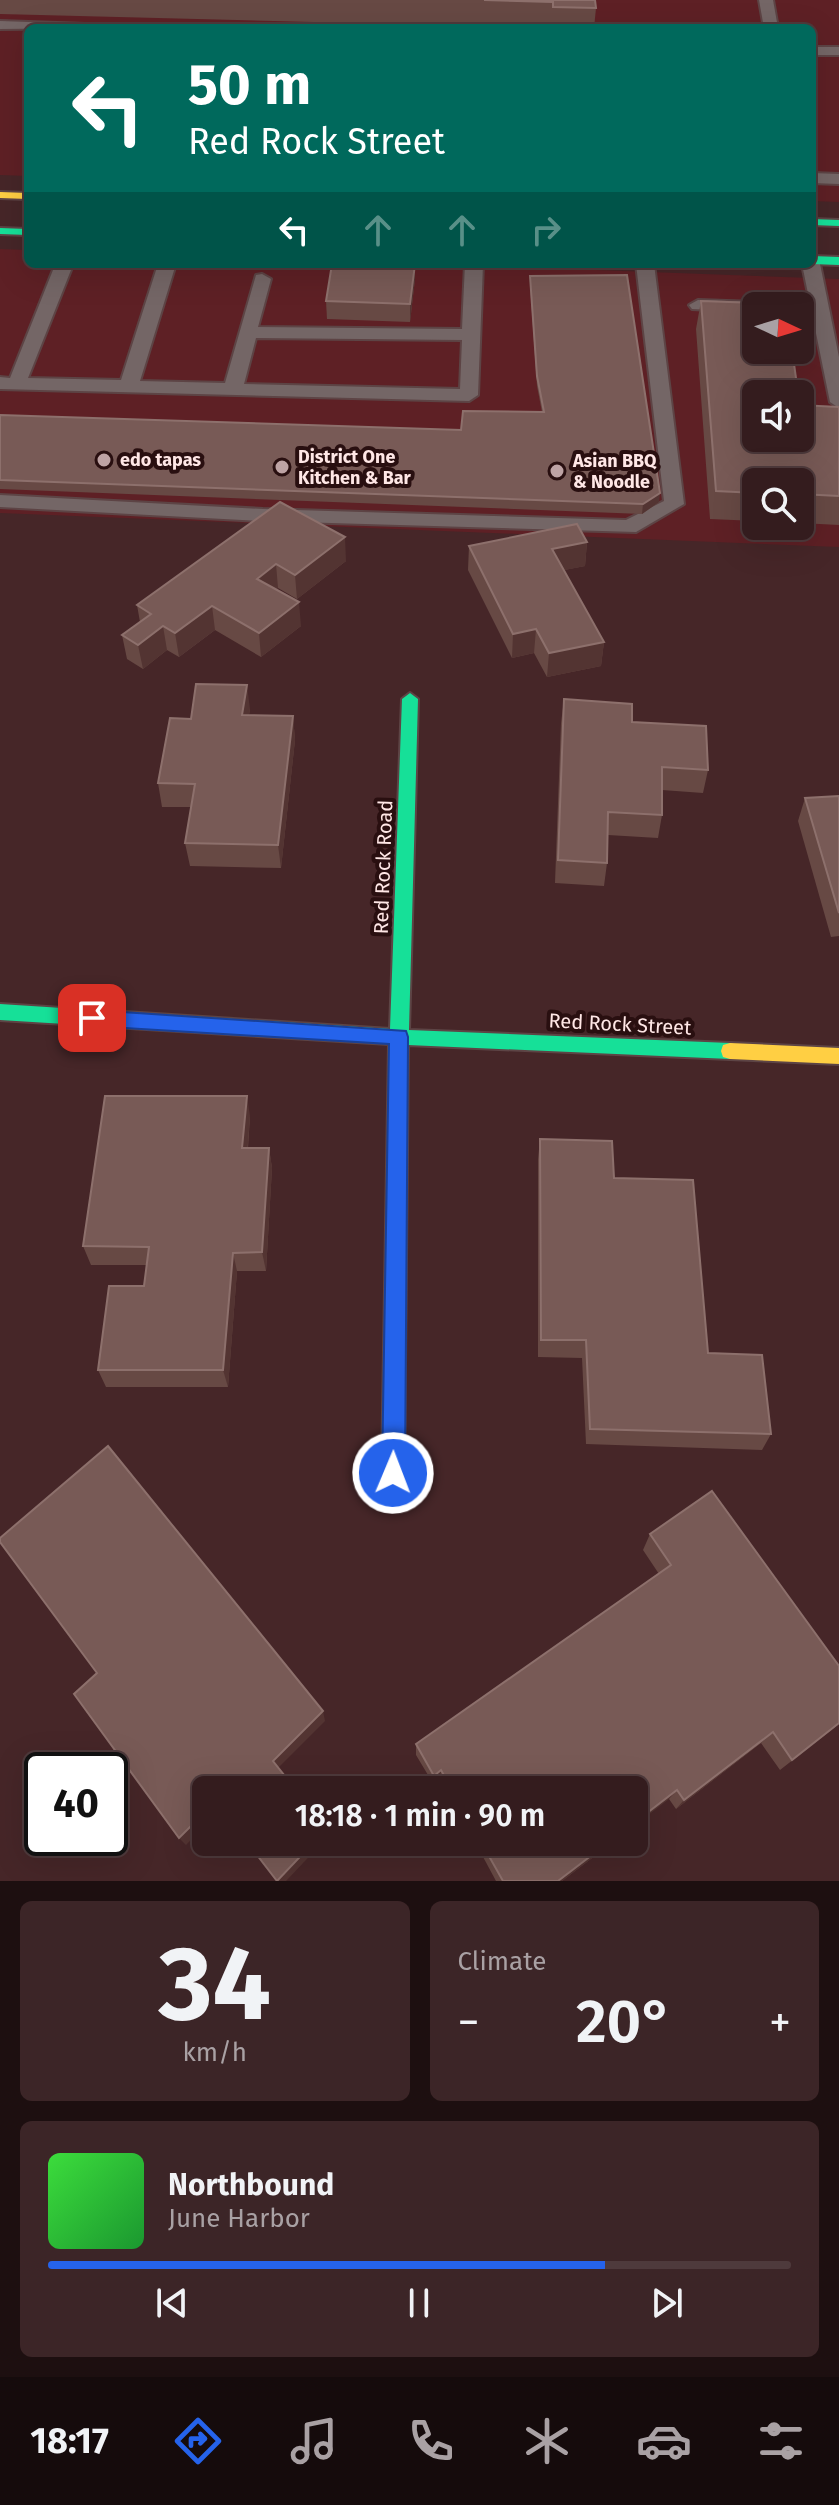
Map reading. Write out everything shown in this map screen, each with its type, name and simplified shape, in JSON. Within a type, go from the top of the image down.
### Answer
[{"type":"street","points":[[0,195],[24,196]]},
{"type":"street","points":[[816,222],[839,223]]},
{"type":"street","points":[[0,231],[24,232]]},
{"type":"street","points":[[816,262],[839,261]]},
{"type":"street","name":"Red Rock Road","points":[[399,1037],[410,699]]},
{"type":"street","name":"Red Rock Street","points":[[0,1012],[399,1037],[839,1056]]},
{"type":"street","points":[[393,1473],[399,1037]]},
{"type":"lane","points":[[766,0],[770,24]]},
{"type":"lane","points":[[0,25],[24,26]]},
{"type":"lane","points":[[816,51],[839,51]]},
{"type":"lane","points":[[816,178],[839,179]]},
{"type":"lane","points":[[129,386],[166,268]]},
{"type":"lane","points":[[62,270],[9,383],[469,395],[474,268]]},
{"type":"lane","points":[[0,501],[263,515],[629,527],[674,504],[645,268]]},
{"type":"lane","points":[[812,268],[839,402]]},
{"type":"lane","points":[[233,389],[262,279]]},
{"type":"lane","points":[[698,305],[742,307]]},
{"type":"lane","points":[[814,309],[820,309]]},
{"type":"lane","points":[[248,332],[472,335]]},
{"type":"shaded area","points":[[0,0],[839,0],[839,202],[816,201],[816,24],[24,24],[24,176],[0,175]]},
{"type":"shaded area","points":[[0,249],[24,250],[24,268],[540,268],[839,279],[839,547],[0,513]]},
{"type":"building","points":[[484,0],[595,0],[596,8],[553,7],[553,2]]},
{"type":"building","points":[[331,268],[414,268],[410,304],[326,301]]},
{"type":"building","points":[[627,275],[660,493],[643,504],[0,480],[0,415],[461,430],[463,411],[544,412],[537,376],[530,276]]},
{"type":"building","points":[[701,301],[742,302],[742,364],[794,364],[796,380],[742,380],[742,452],[814,452],[814,406],[839,407],[839,496],[814,495],[814,468],[742,468],[742,492],[716,491]]},
{"type":"building","points":[[280,502],[345,537],[295,575],[276,564],[257,579],[299,602],[259,633],[212,606],[175,633],[163,626],[138,645],[122,635],[151,614],[137,605]]},
{"type":"building","points":[[577,524],[587,542],[552,549],[604,642],[549,653],[536,629],[513,634],[469,546]]},
{"type":"building","points":[[196,684],[247,685],[242,715],[293,716],[278,845],[185,843],[195,784],[158,783],[170,718],[191,719]]},
{"type":"building","points":[[564,699],[632,704],[632,722],[706,726],[708,770],[662,767],[662,815],[608,812],[607,863],[558,860]]},
{"type":"building","points":[[839,796],[839,913],[805,798]]},
{"type":"building","points":[[105,1096],[247,1096],[242,1148],[269,1148],[262,1252],[233,1253],[223,1370],[98,1370],[109,1286],[144,1286],[149,1247],[83,1246]]},
{"type":"building","points":[[540,1139],[612,1141],[614,1178],[693,1180],[708,1353],[762,1355],[771,1434],[590,1429],[586,1340],[541,1340]]},
{"type":"building","points":[[108,1446],[323,1711],[273,1761],[285,1776],[192,1776],[192,1825],[179,1838],[128,1768],[128,1752],[116,1752],[74,1694],[97,1673],[0,1538]]},
{"type":"building","points":[[712,1491],[839,1666],[839,1723],[792,1760],[773,1732],[684,1800],[677,1790],[648,1812],[648,1776],[444,1776],[441,1770],[434,1776],[416,1744],[671,1565],[650,1534]]},
{"type":"building","points":[[258,1856],[301,1856],[277,1881]]},
{"type":"building","points":[[489,1856],[591,1856],[558,1881],[503,1881]]},
{"type":"traffic: fast","points":[[816,222],[839,223]]},
{"type":"traffic: fast","points":[[0,231],[24,232]]},
{"type":"traffic: fast","points":[[816,260],[839,261]]},
{"type":"traffic: fast","points":[[393,1473],[399,1037],[410,699]]},
{"type":"traffic: fast","points":[[0,1012],[399,1037],[730,1051]]},
{"type":"traffic: slow","points":[[0,195],[24,196]]},
{"type":"traffic: slow","points":[[730,1051],[839,1056]]},
{"type":"place","name":"edo tapas","points":[[104,460]]},
{"type":"place","name":"District One Kitchen & Bar","points":[[282,467]]},
{"type":"place","name":"Asian BBQ & Noodle","points":[[557,471]]},
{"type":"route","points":[[92,1018],[399,1037],[393,1473]]}]
